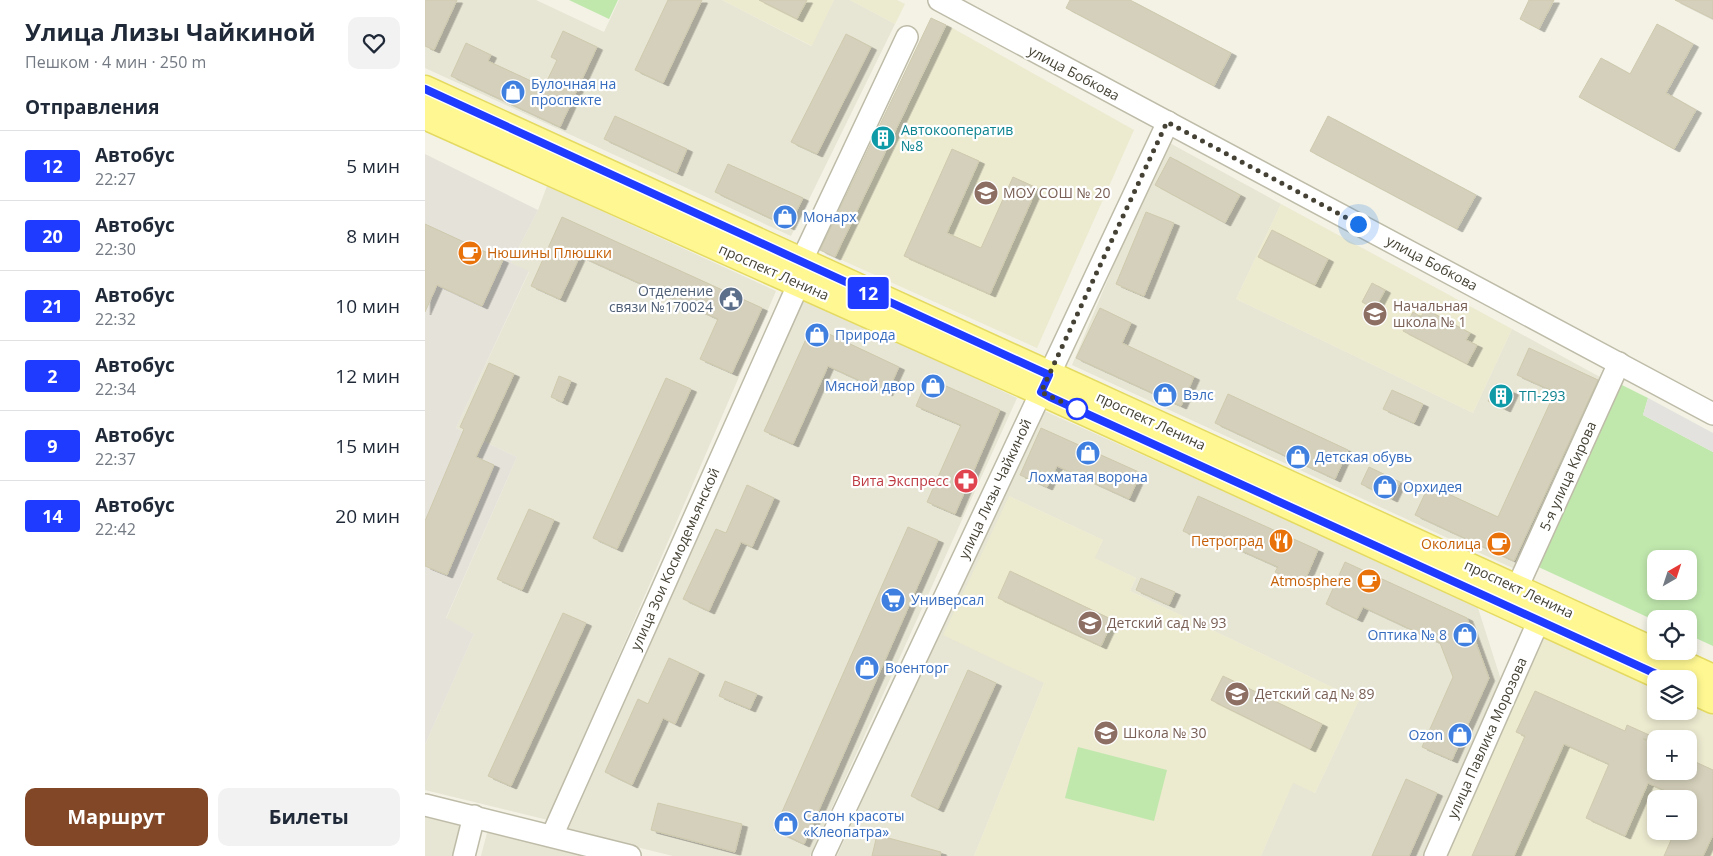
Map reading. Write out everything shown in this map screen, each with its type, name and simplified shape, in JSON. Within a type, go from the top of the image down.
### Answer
[{"type":"main road","name":"проспект Ленина","points":[[425,89],[1493,600],[1548,614],[1713,678]]},
{"type":"main road","name":"проспект Ленина","points":[[425,116],[806,272]]},
{"type":"main road","name":"проспект Ленина","points":[[1045,384],[1517,588],[1548,614],[1651,670]]},
{"type":"main road","points":[[1493,600],[1509,597],[1517,588]]},
{"type":"main road","points":[[1697,693],[1713,700]]},
{"type":"street","name":"улица Бобкова","points":[[939,0],[1713,414]]},
{"type":"street","name":"улица Зои Космодемьянской","points":[[552,836],[806,272],[907,37]]},
{"type":"street","name":"улица Лизы Чайкиной","points":[[823,856],[1167,122]]},
{"type":"street","name":"5-я улица Кирова","points":[[1517,588],[1619,363]]},
{"type":"street","name":"улица Павлика Морозова","points":[[1435,856],[1548,614]]},
{"type":"street","points":[[425,805],[631,856]]},
{"type":"street","points":[[464,856],[474,816]]},
{"type":"shaded area","points":[[425,0],[536,0],[604,32],[619,0],[722,0],[811,46],[834,0],[850,0],[895,24],[791,236],[425,68]]},
{"type":"shaded area","points":[[722,0],[834,0],[812,46]]},
{"type":"shaded area","points":[[850,0],[897,0],[905,4],[895,24]]},
{"type":"shaded area","name":"МОУ СОШ № 20","points":[[947,25],[1134,130],[1037,348],[835,257]]},
{"type":"shaded area","points":[[1166,141],[1281,204],[1236,299],[1473,413],[1512,329],[1600,377],[1517,570],[1072,365]]},
{"type":"shaded area","points":[[425,154],[538,210],[511,263],[529,271],[456,428],[517,457],[446,618],[474,634],[425,745]]},
{"type":"shaded area","points":[[547,186],[776,291],[548,820],[425,790],[425,745],[474,634],[446,619],[517,457],[456,428],[529,272],[511,263],[538,210]]},
{"type":"shaded area","name":"Начальная школа № 1","points":[[1281,204],[1512,329],[1473,413],[1236,299]]},
{"type":"shaded area","points":[[804,298],[1017,398],[810,856],[673,856],[568,830]]},
{"type":"shaded area","points":[[1648,398],[1713,433],[1713,452],[1643,415]]},
{"type":"shaded area","points":[[1040,409],[1477,605],[1501,680],[1424,856],[1261,856],[1293,782],[1315,793],[1359,700],[1130,591],[1136,578],[1094,558],[1103,540],[1009,496],[1044,683],[974,856],[837,856]]},
{"type":"shaded area","points":[[1009,496],[1103,540],[1095,558],[1136,578],[1130,591],[1359,700],[1315,793],[1293,783],[1261,856],[974,856],[1044,683],[943,635]]},
{"type":"shaded area","points":[[1545,635],[1647,682],[1647,720],[1697,720],[1697,704],[1713,711],[1713,856],[1445,856]]},
{"type":"shaded area","points":[[425,816],[464,825],[456,856],[425,856]]},
{"type":"shaded area","points":[[488,829],[590,856],[481,856]]},
{"type":"green space","points":[[569,0],[618,0],[609,19]]},
{"type":"green space","points":[[1618,383],[1648,398],[1643,415],[1713,452],[1713,646],[1697,639],[1697,610],[1647,610],[1647,617],[1534,565]]},
{"type":"green space","points":[[1078,747],[1167,770],[1154,821],[1065,798]]},
{"type":"building","points":[[425,0],[457,0],[434,50],[425,46]]},
{"type":"building","points":[[668,0],[702,0],[663,83],[635,70]]},
{"type":"building","points":[[759,0],[807,0],[797,19]]},
{"type":"building","points":[[1070,0],[1130,0],[1231,53],[1214,86],[1066,8]]},
{"type":"building","points":[[1529,0],[1554,0],[1539,29],[1520,19]]},
{"type":"building","points":[[1675,0],[1713,0],[1713,19]]},
{"type":"building","name":"Автокооператив №8","points":[[931,18],[946,25],[835,257],[820,250]]},
{"type":"building","points":[[1657,24],[1693,44],[1666,93],[1696,110],[1674,149],[1579,97],[1601,58],[1630,74]]},
{"type":"building","points":[[563,31],[597,47],[560,127],[451,76],[466,43],[491,55],[488,61],[544,87],[557,60],[551,57]]},
{"type":"building","points":[[846,34],[871,47],[817,154],[791,142]]},
{"type":"building","points":[[615,116],[687,149],[677,173],[604,139]]},
{"type":"building","points":[[1328,116],[1476,195],[1457,229],[1310,151]]},
{"type":"building","points":[[952,149],[979,161],[947,233],[981,248],[1013,177],[1037,188],[990,294],[904,256]]},
{"type":"building","points":[[1170,157],[1240,195],[1225,223],[1155,185]]},
{"type":"building","points":[[728,164],[803,198],[789,227],[715,192]]},
{"type":"building","points":[[1146,212],[1174,223],[1144,296],[1116,284]]},
{"type":"building","points":[[562,217],[762,308],[732,373],[700,359],[718,319],[580,256],[560,299],[531,286]]},
{"type":"building","points":[[425,224],[503,260],[482,306],[437,285],[425,312]]},
{"type":"building","points":[[1272,230],[1328,259],[1315,285],[1258,257]]},
{"type":"building","points":[[1372,283],[1385,290],[1375,309],[1362,302]]},
{"type":"building","points":[[1100,308],[1131,323],[1122,343],[1194,377],[1181,406],[1076,358]]},
{"type":"building","points":[[1425,309],[1470,333],[1466,340],[1477,345],[1467,364],[1403,331],[1413,312],[1421,317]]},
{"type":"building","points":[[812,326],[899,367],[887,393],[828,366],[793,444],[764,431]]},
{"type":"building","points":[[1529,348],[1598,380],[1514,561],[1415,515],[1429,485],[1498,517],[1555,392],[1517,375]]},
{"type":"building","points":[[489,363],[514,374],[476,457],[494,465],[447,575],[425,566],[425,521],[464,429],[460,427]]},
{"type":"building","points":[[559,376],[571,381],[562,402],[551,397]]},
{"type":"building","points":[[666,378],[691,389],[617,549],[593,538]]},
{"type":"building","points":[[928,378],[1000,410],[955,514],[927,502],[961,425],[916,406]]},
{"type":"building","name":"ТП-293","points":[[1496,384],[1513,392],[1505,409],[1488,401]]},
{"type":"building","points":[[1392,390],[1423,404],[1414,423],[1383,409]]},
{"type":"building","points":[[1228,394],[1348,450],[1335,479],[1215,423]]},
{"type":"building","points":[[1041,428],[1141,473],[1129,499],[1057,466],[1047,487],[1020,475]]},
{"type":"building","points":[[1369,467],[1400,482],[1392,499],[1361,484]]},
{"type":"building","points":[[747,485],[774,498],[752,547],[741,542],[709,611],[683,599],[716,529],[726,533]]},
{"type":"building","points":[[1198,496],[1318,550],[1303,585],[1275,572],[1278,567],[1213,538],[1211,544],[1183,531]]},
{"type":"building","points":[[529,509],[554,520],[522,590],[497,579]]},
{"type":"building","points":[[908,527],[938,540],[804,844],[774,830]]},
{"type":"building","points":[[1345,562],[1467,618],[1489,678],[1452,760],[1422,747],[1453,677],[1440,643],[1363,607],[1357,619],[1326,604]]},
{"type":"building","points":[[1010,571],[1113,620],[1101,646],[998,598]]},
{"type":"building","points":[[1141,578],[1175,592],[1169,605],[1136,590]]},
{"type":"building","points":[[563,613],[586,623],[511,786],[488,776]]},
{"type":"building","points":[[669,658],[699,672],[675,724],[663,718],[632,785],[605,772],[638,699],[648,704]]},
{"type":"building","points":[[968,670],[996,683],[938,809],[911,796]]},
{"type":"building","points":[[1223,676],[1322,724],[1310,749],[1211,700]]},
{"type":"building","points":[[725,681],[757,694],[750,709],[719,696]]},
{"type":"building","points":[[1535,691],[1625,731],[1627,725],[1647,734],[1647,739],[1643,739],[1647,741],[1647,780],[1697,780],[1697,763],[1713,770],[1713,835],[1703,856],[1664,856],[1671,840],[1697,840],[1697,790],[1664,790],[1648,783],[1625,836],[1586,818],[1609,764],[1564,744],[1514,856],[1472,856],[1525,736],[1516,732]]},
{"type":"building","points":[[1406,779],[1437,793],[1409,856],[1372,856]]},
{"type":"building","points":[[658,803],[742,824],[735,852],[651,830]]},
{"type":"building","points":[[877,835],[941,852],[940,856],[872,856]]},
{"type":"bus line","name":"12","points":[[425,89],[1049,375],[1041,392],[1050,397],[1647,670]]},
{"type":"place","name":"Булочная на проспекте","points":[[513,92]]},
{"type":"place","name":"Автокооператив №8","points":[[883,138]]},
{"type":"place","name":"МОУ СОШ № 20","points":[[986,193]]},
{"type":"place","name":"Монарх","points":[[785,217]]},
{"type":"place","name":"Нюшины Плюшки","points":[[470,253]]},
{"type":"place","name":"Отделение связи №170024","points":[[731,299]]},
{"type":"place","name":"Начальная школа № 1","points":[[1375,314]]},
{"type":"place","name":"Природа","points":[[817,335]]},
{"type":"place","name":"Мясной двор","points":[[933,386]]},
{"type":"place","name":"Вэлс","points":[[1165,395]]},
{"type":"place","name":"ТП-293","points":[[1501,396]]},
{"type":"place","name":"Лохматая ворона","points":[[1088,453]]},
{"type":"place","name":"Детская обувь","points":[[1298,457]]},
{"type":"place","name":"Вита Экспресс","points":[[966,481]]},
{"type":"place","name":"Орхидея","points":[[1385,487]]},
{"type":"place","name":"Петроград","points":[[1281,541]]},
{"type":"place","name":"Околица","points":[[1499,544]]},
{"type":"place","name":"Atmosphere","points":[[1369,581]]},
{"type":"place","name":"Универсал","points":[[893,600]]},
{"type":"place","name":"Детский сад № 93","points":[[1090,623]]},
{"type":"place","name":"Оптика № 8","points":[[1465,635]]},
{"type":"place","name":"Военторг","points":[[867,668]]},
{"type":"place","name":"Детский сад № 89","points":[[1237,694]]},
{"type":"place","name":"Школа № 30","points":[[1106,733]]},
{"type":"place","name":"Ozon","points":[[1460,735]]},
{"type":"place","name":"Салон красоты «Клеопатра»","points":[[786,824]]},
{"type":"route","points":[[1077,409],[1041,392],[1167,122],[1358,224]]}]
